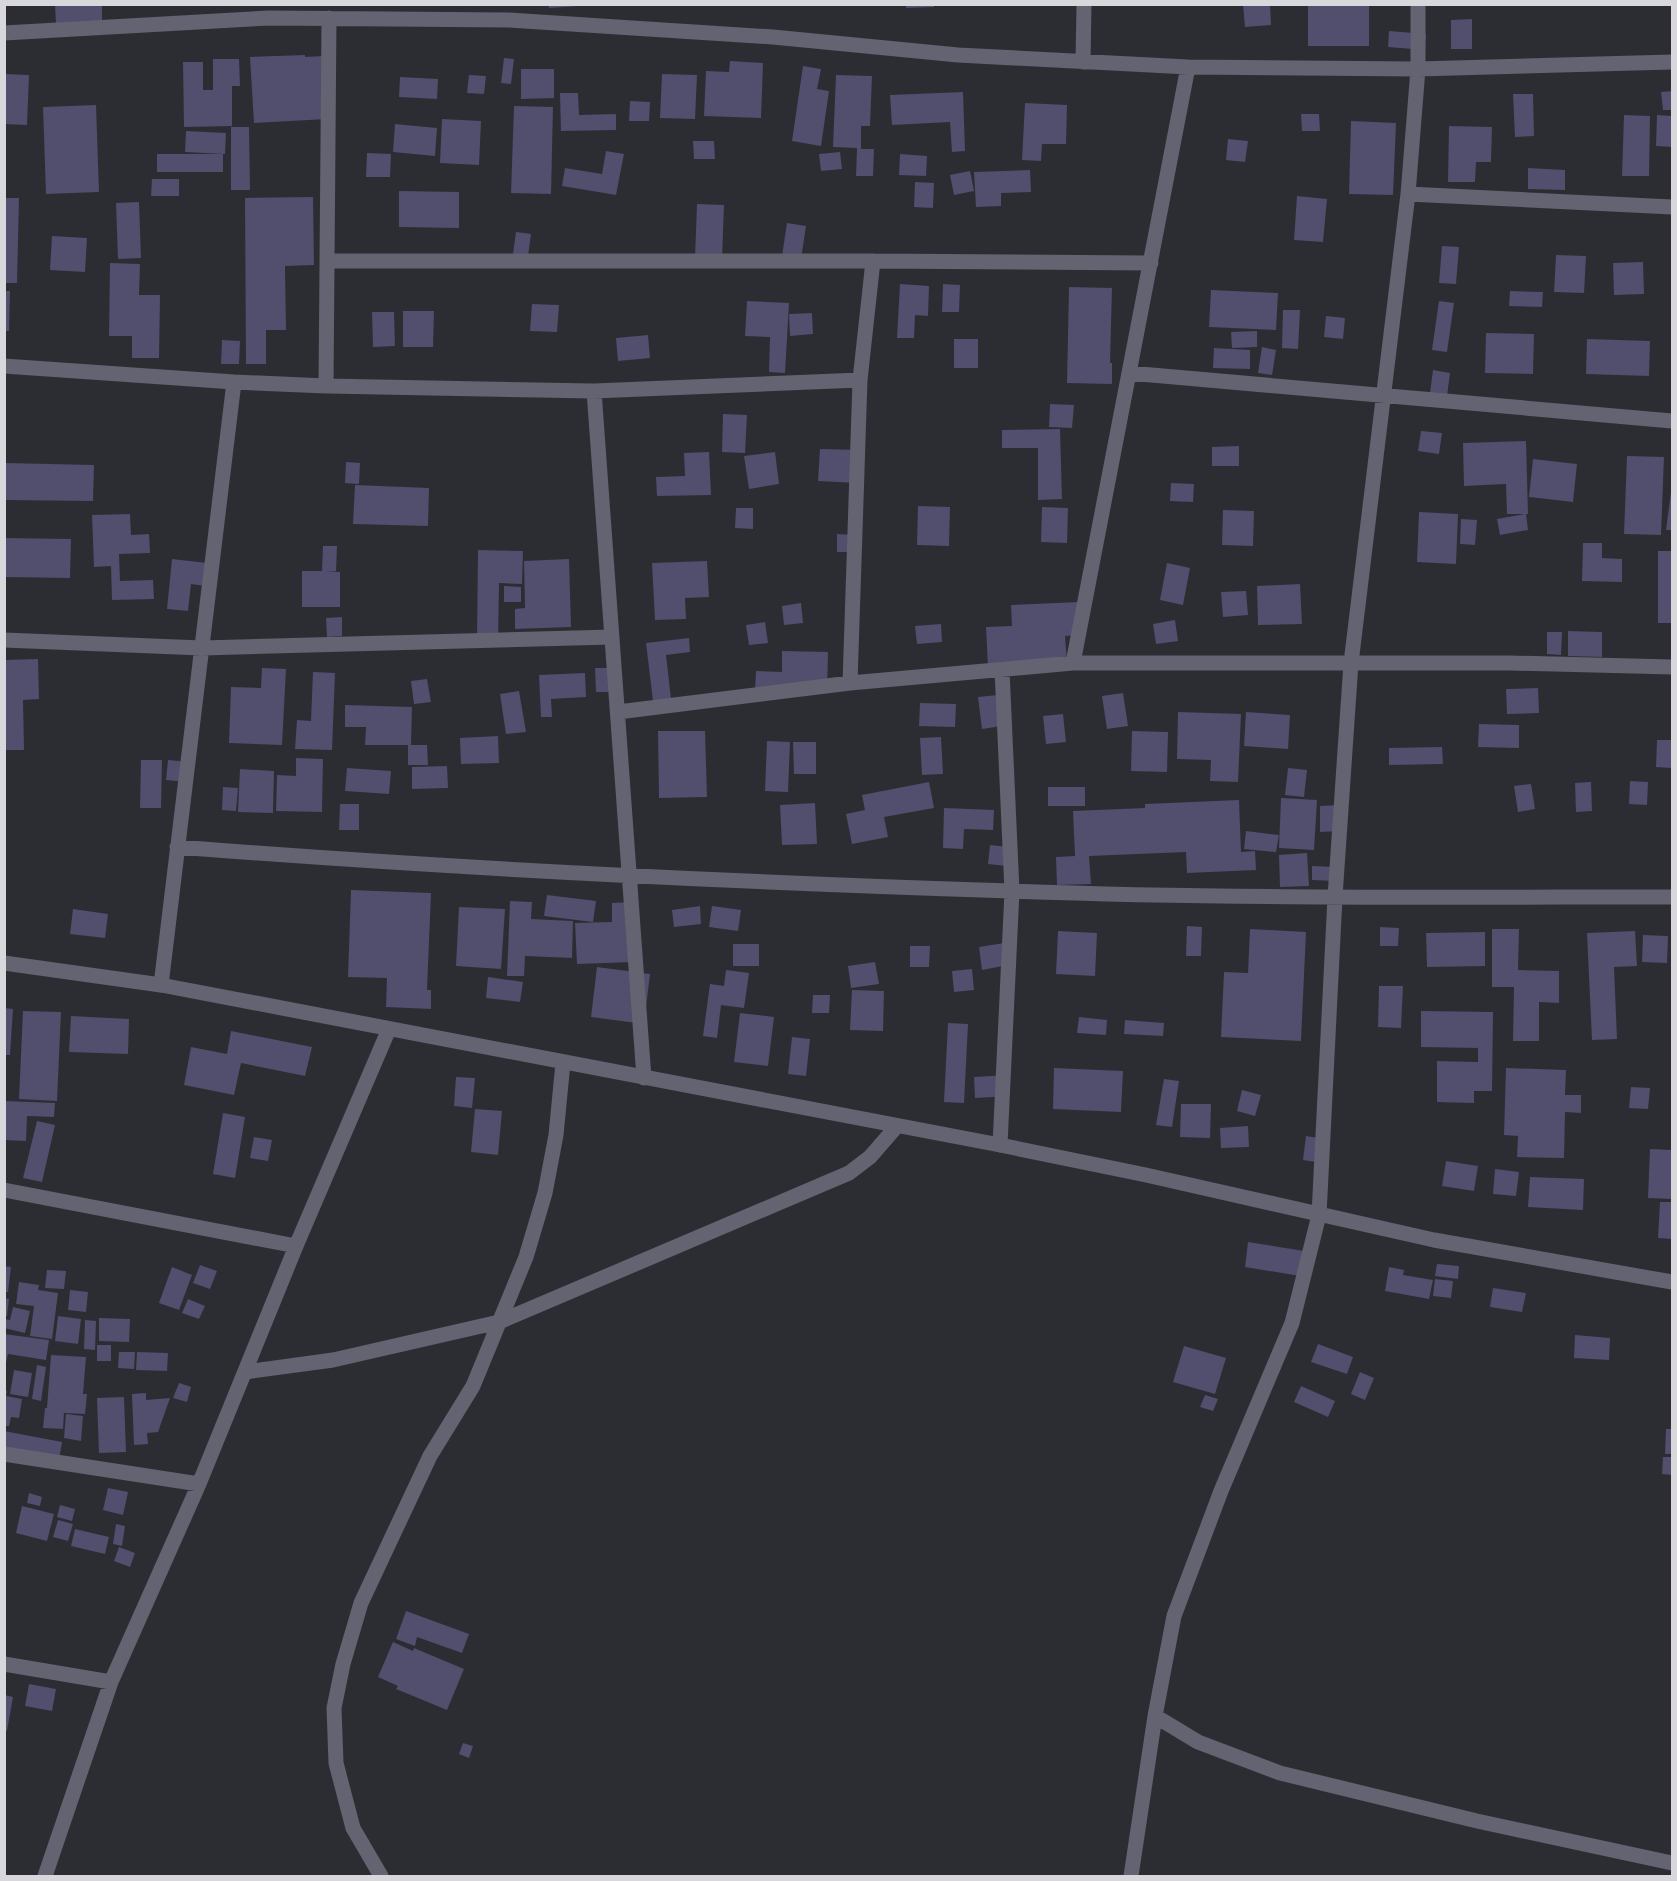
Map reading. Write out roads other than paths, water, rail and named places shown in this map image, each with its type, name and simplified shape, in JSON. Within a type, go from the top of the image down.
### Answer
[{"type":"street","points":[[1083,62],[1084,4]]},
{"type":"street","points":[[1131,1876],[1155,1716],[1174,1616],[1221,1491],[1292,1323],[1318,1215],[1335,897],[1351,663],[1408,194],[1418,69],[1418,4]]},
{"type":"street","points":[[4,33],[269,11],[329,18],[508,12],[958,55],[1188,67],[1418,69],[1672,62]]},
{"type":"street","points":[[326,386],[329,18]]},
{"type":"street","points":[[1073,663],[1188,67]]},
{"type":"street","points":[[1408,194],[1672,207]]},
{"type":"street","points":[[327,261],[1150,263]]},
{"type":"street","points":[[850,683],[860,380],[873,261]]},
{"type":"street","points":[[4,366],[326,386],[594,391],[860,380]]},
{"type":"street","points":[[1129,373],[1672,421]]},
{"type":"street","points":[[161,985],[234,382]]},
{"type":"street","points":[[594,391],[644,1078]]},
{"type":"street","points":[[4,640],[202,648],[612,637]]},
{"type":"street","points":[[618,712],[850,683],[1073,663],[1575,663],[1672,667]]},
{"type":"street","points":[[1000,1145],[1012,891],[1002,670]]},
{"type":"street","points":[[177,847],[375,862],[1012,891],[1335,897],[1672,897]]},
{"type":"street","points":[[4,963],[161,985],[1000,1145],[1146,1175],[1434,1240],[1672,1282]]},
{"type":"street","points":[[45,1876],[111,1682],[199,1484],[296,1246],[389,1029]]},
{"type":"street","points":[[381,1876],[353,1828],[336,1763],[334,1708],[343,1664],[360,1603],[430,1456],[473,1386],[526,1257],[545,1193],[556,1135],[563,1063]]},
{"type":"street","points":[[245,1372],[333,1360],[499,1322],[849,1173],[870,1157],[897,1126]]},
{"type":"street","points":[[4,1191],[296,1246]]},
{"type":"street","points":[[4,1454],[199,1484]]},
{"type":"street","points":[[4,1664],[111,1682]]},
{"type":"street","points":[[1155,1716],[1198,1742],[1280,1773],[1477,1821],[1672,1863]]}]
